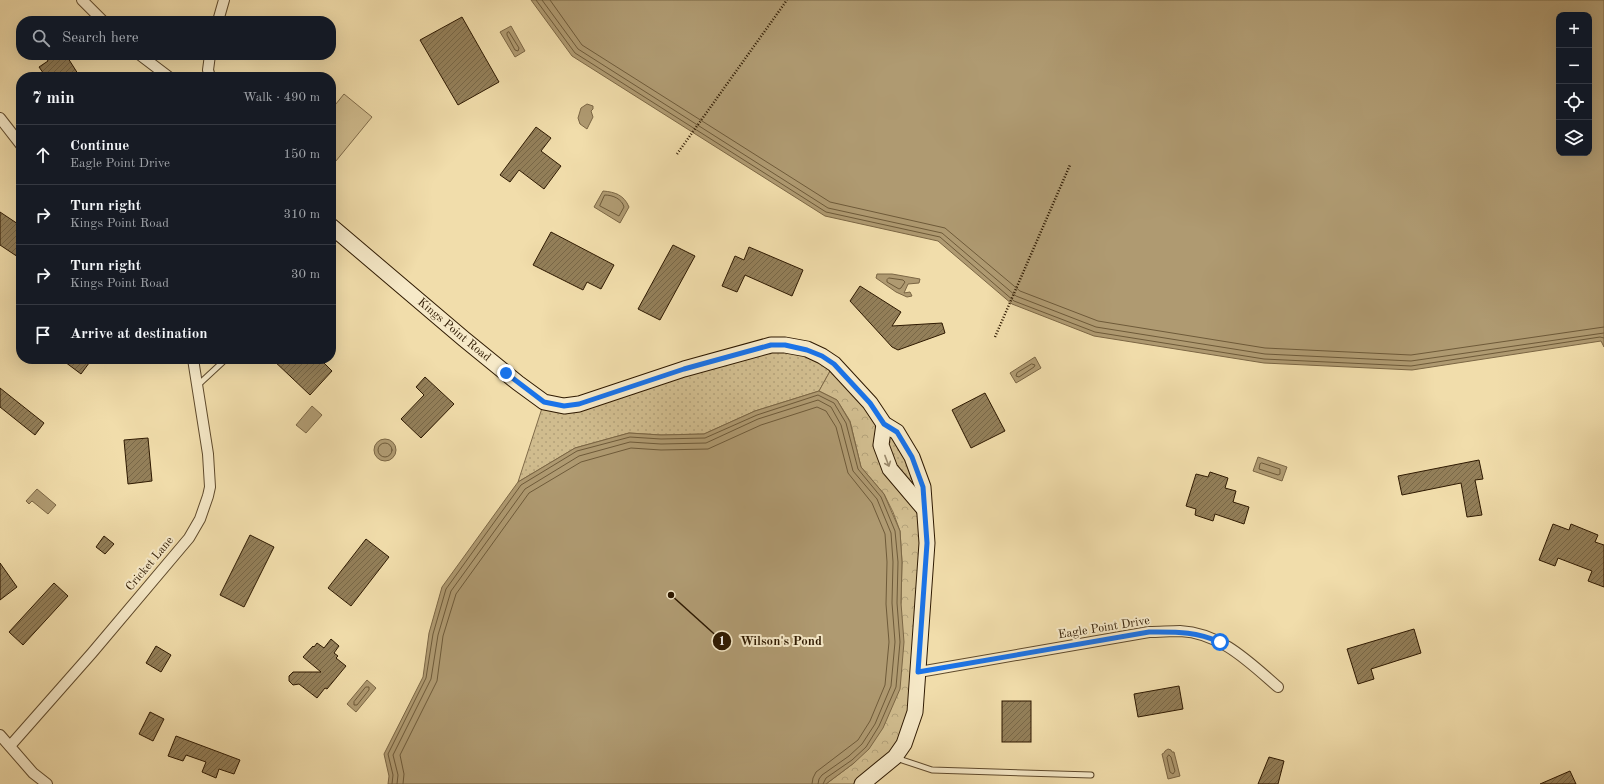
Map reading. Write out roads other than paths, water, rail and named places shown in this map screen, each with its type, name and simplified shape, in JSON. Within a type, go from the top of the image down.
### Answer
[{"type":"street","points":[[82,0],[98,16]]},
{"type":"street","points":[[219,16],[224,0]]},
{"type":"street","points":[[147,60],[162,72]]},
{"type":"street","points":[[209,60],[209,72]]},
{"type":"street","points":[[0,118],[16,139]]},
{"type":"street","name":"Kings Point Road","points":[[336,230],[464,339],[544,402],[564,406],[579,404],[684,369],[771,345],[785,345],[807,350],[822,356],[834,364],[870,403],[884,424],[897,432],[912,457],[923,487],[927,543],[915,712],[904,744],[895,758],[862,784]]},
{"type":"street","name":"Cricket Lane","points":[[10,746],[92,653],[184,544],[200,519],[210,487],[208,454],[194,364]]},
{"type":"street","points":[[884,424],[881,445],[890,469],[924,509]]},
{"type":"street","name":"Eagle Point Drive","points":[[918,672],[1149,632],[1181,631],[1206,636],[1220,642],[1245,658],[1278,687]]},
{"type":"street","points":[[0,735],[33,773],[47,784]]},
{"type":"lane","points":[[197,386],[221,364]]},
{"type":"lane","points":[[895,758],[932,770],[1092,775]]},
{"type":"water","points":[[531,0],[1604,0],[1604,347],[1601,341],[1412,370],[1264,363],[1094,336],[1012,304],[938,241],[825,216],[572,56]]},
{"type":"water","points":[[511,26],[525,51],[515,57],[500,32]]},
{"type":"water","points":[[587,104],[593,106],[591,111],[593,117],[587,129],[580,124],[578,118],[581,108]]},
{"type":"water","points":[[603,191],[619,195],[627,203],[629,207],[620,223],[594,207]]},
{"type":"water","points":[[877,274],[892,274],[920,279],[919,283],[908,284],[904,293],[910,292],[912,296],[907,297],[896,292],[876,278]]},
{"type":"water","points":[[1035,357],[1041,368],[1016,383],[1010,373]]},
{"type":"water","points":[[819,391],[837,400],[850,422],[861,467],[884,494],[900,531],[902,562],[901,603],[904,642],[900,689],[883,728],[869,749],[854,763],[826,784],[388,784],[389,776],[384,754],[423,677],[429,633],[442,587],[518,482],[575,448],[629,433],[661,435],[704,434],[755,411]]},
{"type":"water","points":[[312,406],[322,415],[306,433],[296,425]]},
{"type":"water","points":[[385,439],[393,442],[396,450],[393,458],[385,461],[377,458],[374,450],[377,442]]},
{"type":"water","points":[[1258,457],[1287,467],[1282,481],[1253,471]]},
{"type":"water","points":[[37,489],[56,505],[48,514],[32,501],[29,504],[26,501]]},
{"type":"water","points":[[367,680],[376,688],[356,712],[347,704]]},
{"type":"water","points":[[1168,749],[1174,752],[1180,776],[1168,779],[1162,754]]},
{"type":"place","name":"Wilson's Pond","points":[[671,595]]}]
